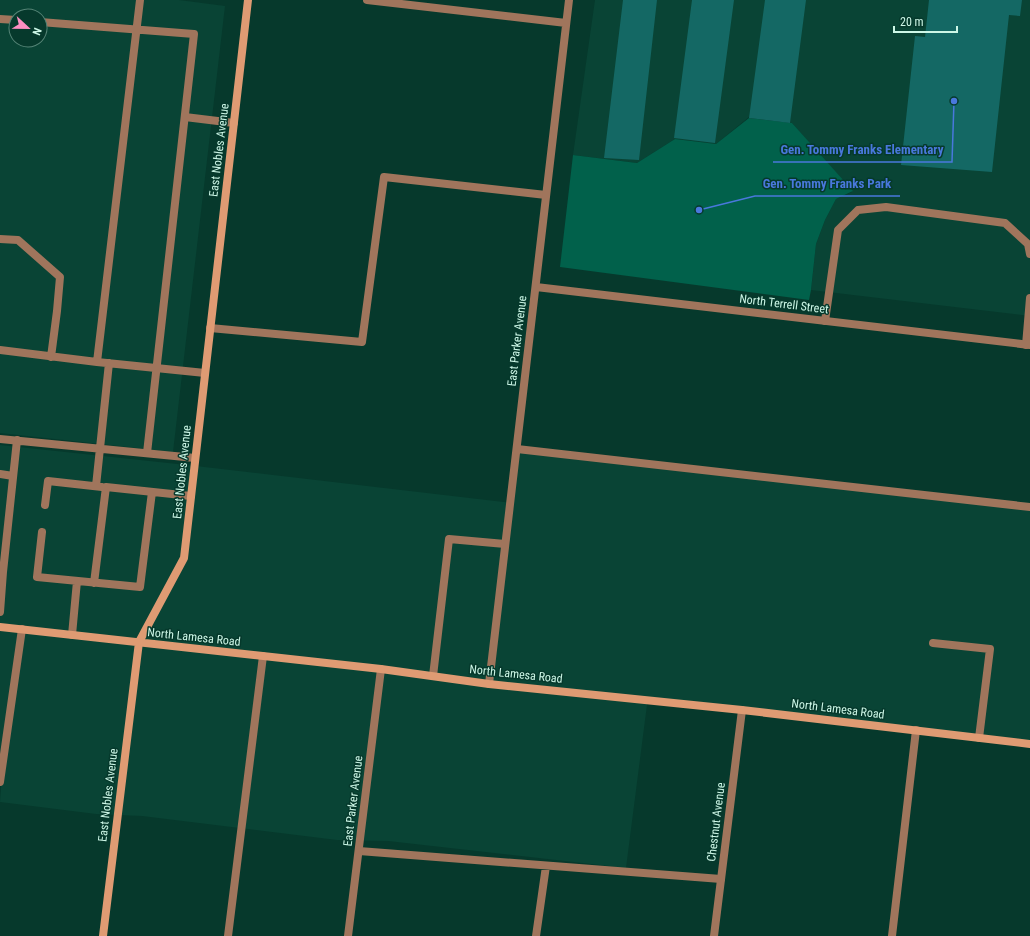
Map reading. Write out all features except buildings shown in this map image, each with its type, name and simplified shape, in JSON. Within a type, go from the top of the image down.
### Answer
[{"type":"main road","name":"East Nobles Avenue","points":[[103,936],[140,642],[184,558],[248,0]]},
{"type":"main road","name":"North Lamesa Road","points":[[0,627],[381,669],[489,684],[742,710],[1030,744]]},
{"type":"street","points":[[97,362],[140,0]]},
{"type":"street","points":[[367,0],[408,2],[566,23]]},
{"type":"street","name":"East Parker Avenue","points":[[489,684],[569,0]]},
{"type":"street","points":[[48,23],[194,34],[147,453]]},
{"type":"street","points":[[185,117],[234,123]]},
{"type":"street","points":[[210,328],[362,342],[384,177],[546,195]]},
{"type":"street","points":[[825,321],[838,230],[858,210],[886,207],[1004,223],[1028,244],[1030,254]]},
{"type":"street","points":[[0,239],[18,240],[60,277],[51,357]]},
{"type":"street","name":"North Terrell Street","points":[[536,288],[1028,345]]},
{"type":"street","points":[[1028,345],[1030,298]]},
{"type":"street","points":[[0,350],[51,357],[205,373]]},
{"type":"street","points":[[96,486],[109,363]]},
{"type":"street","points":[[0,439],[195,458]]},
{"type":"street","points":[[0,612],[1,571],[17,440]]},
{"type":"street","points":[[517,449],[1030,507]]},
{"type":"street","points":[[0,474],[13,476]]},
{"type":"street","points":[[45,506],[48,481],[191,496]]},
{"type":"street","points":[[94,583],[106,487]]},
{"type":"street","points":[[42,532],[37,577],[140,587],[152,492]]},
{"type":"street","points":[[433,676],[449,539],[505,544]]},
{"type":"street","points":[[72,635],[77,581]]},
{"type":"street","points":[[0,782],[22,629]]},
{"type":"street","points":[[933,643],[990,650],[979,738]]},
{"type":"street","points":[[228,936],[263,656]]},
{"type":"street","name":"East Parker Avenue","points":[[348,936],[381,669]]},
{"type":"street","name":"Chestnut Avenue","points":[[714,936],[742,710]]},
{"type":"street","points":[[892,936],[916,730]]},
{"type":"street","points":[[359,851],[721,879]]},
{"type":"street","points":[[536,936],[546,866]]},
{"type":"shaded area","points":[[0,0],[179,0],[225,6],[173,452],[0,433]]},
{"type":"shaded area","points":[[595,0],[1030,0],[1030,316],[811,290],[816,244],[825,220],[836,199],[852,192],[792,123],[749,117],[716,144],[675,139],[637,163],[573,155]]},
{"type":"shaded area","points":[[749,118],[792,123],[853,191],[836,199],[825,220],[816,244],[809,300],[560,267],[573,155],[637,163],[675,139],[716,144]]},
{"type":"shaded area","points":[[0,445],[512,503],[518,449],[1030,503],[1030,740],[648,697],[626,868],[388,841],[337,840],[142,816],[96,814],[0,802],[2,775],[0,775]]},
{"type":"place","name":"Gen. Tommy Franks Elementary","points":[[954,101]]},
{"type":"place","name":"Gen. Tommy Franks Park","points":[[699,210]]}]
